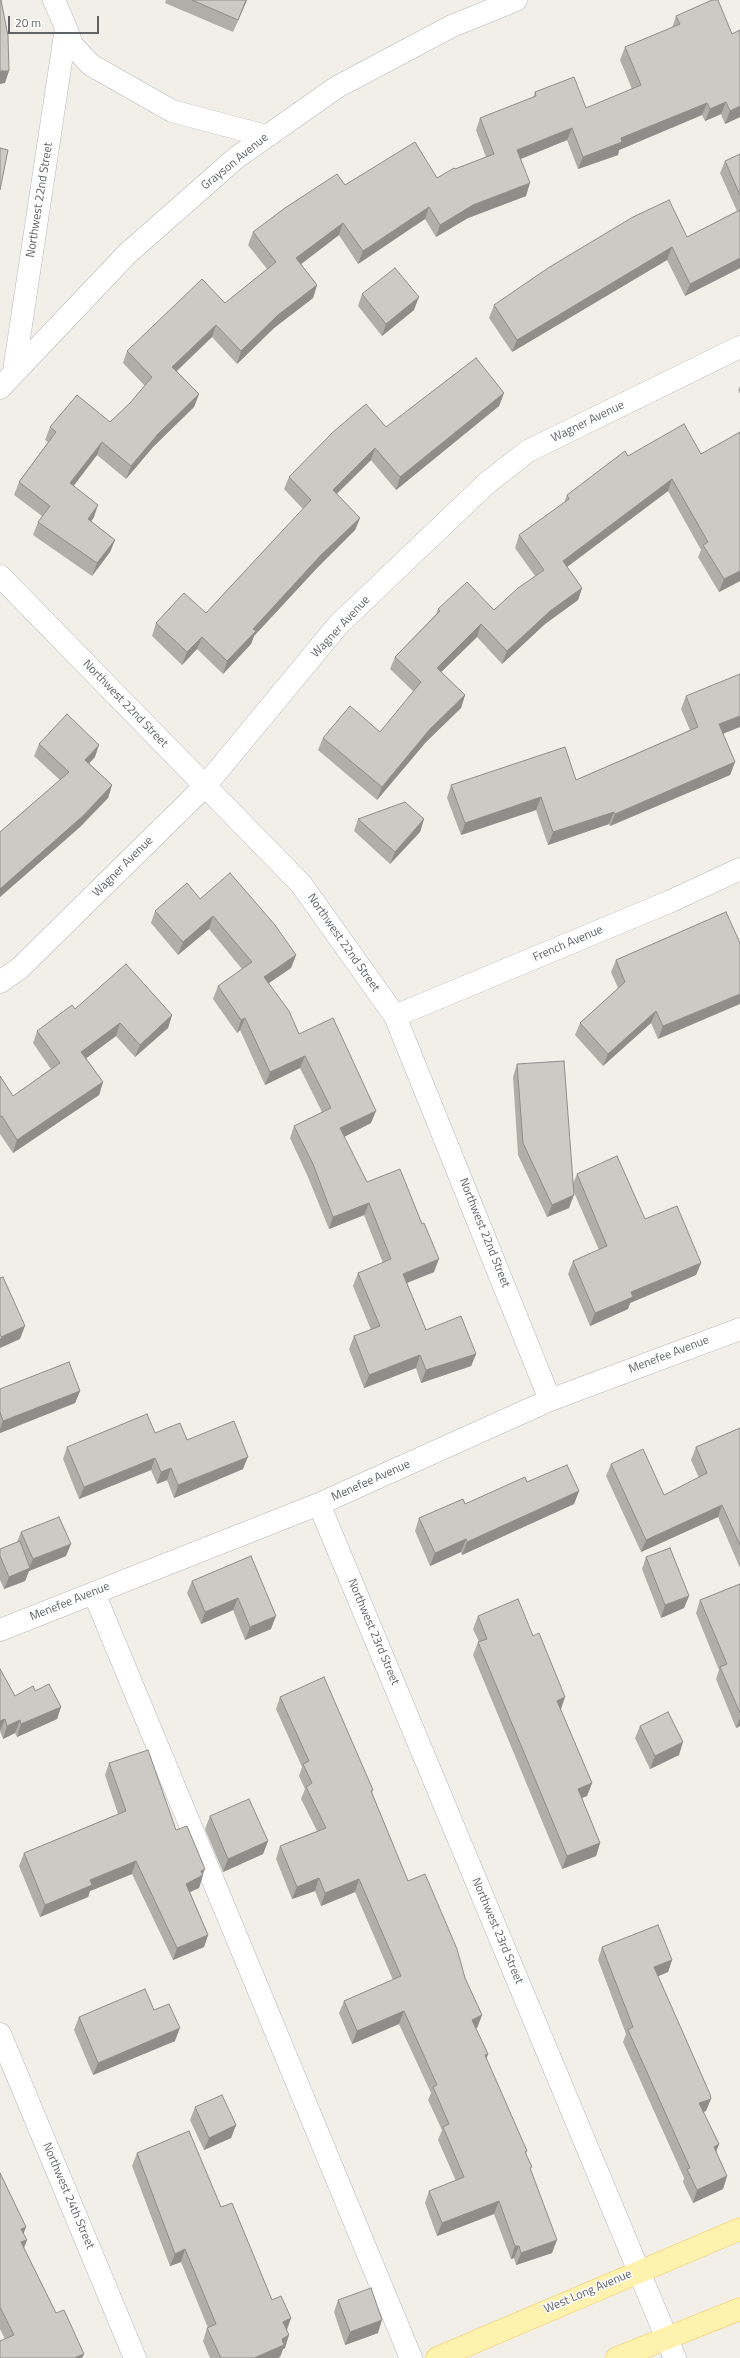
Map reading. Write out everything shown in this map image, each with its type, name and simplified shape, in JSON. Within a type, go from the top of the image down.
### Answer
[{"type":"main road","name":"West Long Avenue","points":[[437,2358],[638,2271],[740,2229]]},
{"type":"main road","points":[[617,2358],[671,2348],[740,2309]]},
{"type":"street","points":[[54,0],[72,45],[91,65],[172,111],[266,136]]},
{"type":"street","name":"Grayson Avenue","points":[[0,388],[14,371],[128,254],[236,158],[337,87],[452,26],[516,0]]},
{"type":"street","name":"Northwest 22nd Street","points":[[14,371],[66,28]]},
{"type":"street","name":"Wagner Avenue","points":[[0,982],[20,968],[206,786],[339,624],[487,483],[528,451],[740,347]]},
{"type":"street","name":"Northwest 22nd Street","points":[[0,576],[301,884],[395,1016],[550,1400]]},
{"type":"street","name":"French Avenue","points":[[395,1016],[671,901],[740,870]]},
{"type":"street","name":"Menefee Avenue","points":[[0,1630],[319,1504],[550,1400],[740,1329]]},
{"type":"street","name":"Northwest 23rd Street","points":[[319,1504],[671,2348]]},
{"type":"street","points":[[94,1593],[179,1802],[266,2004],[411,2358]]},
{"type":"street","name":"Northwest 24th Street","points":[[0,2034],[136,2358]]},
{"type":"building","points":[[0,0],[8,36],[9,71],[0,71]]},
{"type":"building","points":[[192,0],[246,0],[238,20]]},
{"type":"building","points":[[712,0],[718,0],[732,34],[740,30],[740,106],[730,111],[726,102],[710,109],[707,103],[621,138],[622,142],[583,157],[572,128],[517,150],[530,183],[473,205],[440,225],[429,207],[363,251],[343,223],[296,258],[317,285],[278,315],[241,351],[216,325],[172,367],[199,394],[158,434],[131,466],[102,442],[70,483],[98,505],[88,519],[115,540],[97,563],[38,522],[50,506],[19,482],[56,432],[50,427],[77,395],[110,422],[130,403],[152,377],[127,351],[202,279],[225,303],[276,262],[253,232],[285,208],[337,174],[345,185],[415,142],[437,178],[454,168],[455,169],[494,154],[480,118],[536,96],[535,92],[574,77],[586,108],[641,85],[625,47],[680,24],[676,16]]},
{"type":"building","points":[[0,148],[8,150],[0,190]]},
{"type":"building","points":[[740,154],[740,195],[725,161]]},
{"type":"building","points":[[669,200],[687,237],[740,210],[740,258],[690,284],[672,247],[517,340],[494,305],[548,268],[633,217]]},
{"type":"building","points":[[395,268],[419,297],[386,324],[362,294]]},
{"type":"building","points":[[476,358],[504,393],[400,477],[375,448],[333,490],[360,518],[321,555],[253,629],[256,631],[227,661],[202,637],[187,652],[156,623],[184,593],[206,613],[311,500],[289,477],[333,432],[366,404],[386,427]]},
{"type":"building","points":[[684,424],[701,454],[740,432],[740,571],[724,579],[703,545],[708,542],[672,479],[563,561],[582,588],[550,611],[507,651],[481,624],[437,668],[465,695],[430,729],[382,787],[323,738],[350,706],[380,732],[421,682],[395,657],[440,611],[438,609],[467,582],[494,610],[518,588],[544,570],[519,535],[569,499],[567,495],[625,451],[628,456]]},
{"type":"building","points":[[740,674],[740,716],[719,724],[735,762],[615,814],[614,812],[553,832],[541,797],[465,823],[451,785],[565,747],[576,780],[698,727],[686,696]]},
{"type":"building","points":[[67,714],[99,745],[85,760],[112,785],[84,815],[0,889],[0,832],[69,772],[39,744]]},
{"type":"building","points":[[405,802],[424,819],[395,852],[358,819]]},
{"type":"building","points":[[230,873],[275,925],[296,955],[264,977],[289,1011],[299,1034],[333,1018],[376,1111],[340,1128],[367,1182],[400,1169],[422,1224],[424,1223],[439,1259],[403,1274],[426,1330],[461,1316],[476,1354],[426,1370],[420,1355],[369,1375],[354,1336],[380,1326],[358,1273],[391,1259],[369,1203],[333,1217],[313,1164],[294,1126],[331,1108],[305,1056],[270,1072],[245,1018],[241,1020],[218,986],[252,962],[213,916],[183,942],[155,911],[187,883],[200,899]]},
{"type":"building","points":[[726,912],[740,943],[740,994],[663,1026],[656,1011],[608,1054],[580,1023],[625,982],[616,960]]},
{"type":"building","points":[[126,964],[172,1015],[140,1045],[120,1023],[81,1052],[103,1082],[17,1140],[2,1116],[0,1117],[0,1076],[13,1096],[60,1063],[37,1031],[72,1005],[75,1009]]},
{"type":"building","points":[[564,1061],[574,1195],[552,1205],[523,1143],[517,1064]]},
{"type":"building","points":[[617,1156],[645,1219],[677,1206],[701,1263],[631,1292],[633,1297],[595,1313],[573,1261],[607,1246],[577,1174]]},
{"type":"building","points":[[3,1277],[25,1326],[1,1337],[0,1278]]},
{"type":"building","points":[[69,1362],[80,1391],[3,1421],[0,1412],[0,1389]]},
{"type":"building","points":[[147,1414],[155,1433],[180,1423],[187,1440],[234,1421],[248,1457],[178,1485],[171,1468],[161,1472],[155,1458],[84,1487],[67,1447]]},
{"type":"building","points":[[740,1428],[740,1545],[722,1505],[646,1540],[611,1464],[643,1449],[664,1495],[707,1473],[696,1447]]},
{"type":"building","points":[[567,1465],[579,1491],[467,1542],[466,1539],[435,1553],[419,1518],[463,1499],[465,1504],[525,1477],[527,1482]]},
{"type":"building","points":[[59,1517],[71,1544],[33,1559],[21,1532]]},
{"type":"building","points":[[20,1541],[30,1568],[9,1577],[0,1556],[0,1549]]},
{"type":"building","points":[[670,1548],[689,1596],[665,1605],[646,1557]]},
{"type":"building","points":[[251,1556],[276,1616],[250,1627],[238,1598],[205,1612],[192,1581]]},
{"type":"building","points":[[740,1584],[740,1713],[720,1667],[727,1664],[700,1600]]},
{"type":"building","points":[[518,1599],[533,1636],[539,1633],[565,1697],[557,1701],[592,1783],[578,1789],[600,1843],[567,1856],[478,1642],[487,1639],[478,1616]]},
{"type":"building","points":[[0,1669],[15,1696],[33,1686],[35,1691],[49,1684],[61,1707],[21,1724],[20,1720],[7,1726],[5,1719],[0,1721]]},
{"type":"building","points":[[324,1677],[373,1790],[371,1791],[408,1881],[425,1874],[457,1949],[465,1978],[482,2015],[472,2020],[488,2054],[485,2055],[527,2151],[525,2152],[532,2167],[530,2168],[557,2240],[521,2253],[519,2246],[515,2246],[499,2201],[442,2223],[429,2191],[464,2177],[443,2127],[449,2124],[433,2087],[437,2085],[404,2011],[357,2031],[344,2001],[401,1976],[359,1879],[325,1893],[319,1878],[297,1887],[280,1846],[326,1828],[306,1787],[312,1783],[303,1764],[309,1761],[280,1697]]},
{"type":"building","points":[[668,1712],[683,1742],[655,1756],[640,1726]]},
{"type":"building","points":[[148,1750],[176,1830],[187,1826],[205,1869],[201,1871],[203,1875],[186,1884],[208,1935],[177,1948],[136,1861],[90,1880],[92,1885],[45,1905],[24,1853],[126,1811],[109,1763]]},
{"type":"building","points":[[249,1799],[268,1841],[228,1859],[210,1816]]},
{"type":"building","points":[[658,1925],[672,1960],[654,1967],[710,2094],[711,2099],[699,2103],[719,2144],[714,2147],[727,2176],[697,2190],[687,2169],[690,2168],[628,2030],[633,2027],[602,1947]]},
{"type":"building","points":[[145,1989],[154,2010],[169,2004],[180,2028],[98,2063],[79,2017]]},
{"type":"building","points":[[222,2095],[236,2125],[209,2138],[195,2107]]},
{"type":"building","points":[[189,2131],[221,2207],[232,2203],[272,2300],[281,2296],[291,2318],[283,2322],[289,2335],[282,2339],[284,2345],[254,2358],[221,2358],[207,2328],[216,2324],[185,2249],[175,2254],[137,2153]]},
{"type":"building","points":[[0,2173],[26,2227],[21,2229],[27,2240],[21,2242],[56,2313],[64,2310],[84,2354],[74,2358],[0,2358],[0,2341],[14,2335],[0,2307]]},
{"type":"building","points":[[371,2288],[382,2320],[350,2332],[338,2300]]}]
